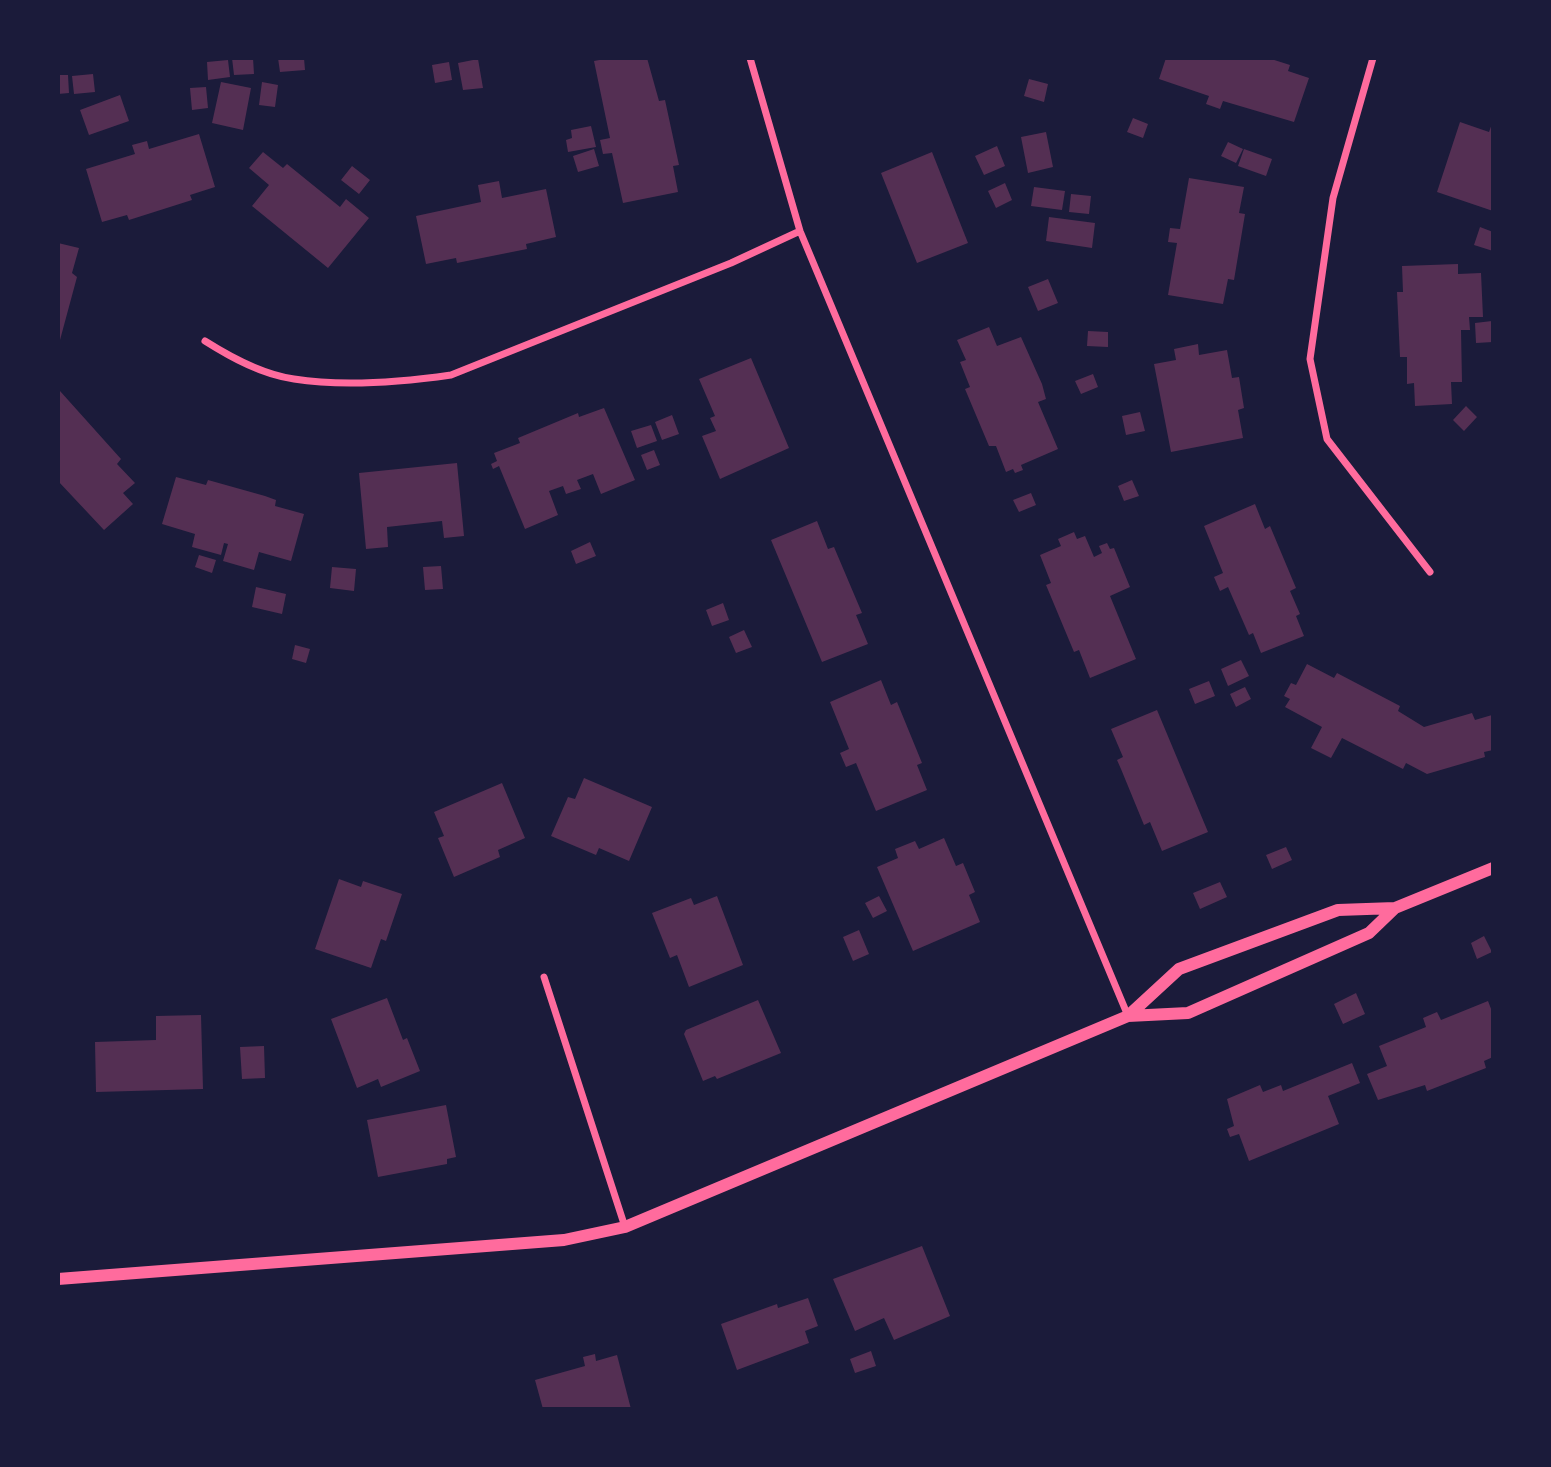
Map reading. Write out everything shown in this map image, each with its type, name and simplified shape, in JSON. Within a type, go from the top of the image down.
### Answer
[{"type":"street","points":[[750,58],[800,232],[1128,1016]]},
{"type":"street","points":[[1373,58],[1333,198],[1310,359],[1327,439],[1430,572]]},
{"type":"street","points":[[205,341],[234,360],[293,379],[402,382],[451,375],[732,263],[800,232]]},
{"type":"street","points":[[1128,1016],[1179,969],[1338,910],[1395,908],[1493,869]]},
{"type":"street","points":[[58,1279],[564,1240],[625,1227],[1128,1016],[1188,1013],[1369,933],[1395,908]]},
{"type":"street","points":[[544,977],[625,1227]]},
{"type":"building","points":[[232,58],[253,58],[254,74],[234,75]]},
{"type":"building","points":[[278,58],[304,58],[305,70],[280,72]]},
{"type":"building","points":[[647,58],[659,101],[665,100],[679,165],[673,166],[678,192],[623,203],[612,153],[603,154],[600,140],[610,138],[594,61]]},
{"type":"building","points":[[1166,58],[1268,58],[1290,65],[1288,71],[1309,78],[1294,122],[1223,101],[1220,109],[1206,104],[1209,96],[1159,79]]},
{"type":"building","points":[[478,59],[483,88],[463,90],[458,63]]},
{"type":"building","points":[[228,60],[230,77],[208,80],[207,62]]},
{"type":"building","points":[[449,62],[452,80],[435,83],[432,65]]},
{"type":"building","points":[[93,74],[95,92],[74,94],[72,76]]},
{"type":"building","points":[[58,75],[68,75],[69,93],[58,94]]},
{"type":"building","points":[[1029,79],[1048,84],[1044,102],[1024,96]]},
{"type":"building","points":[[221,82],[251,88],[243,130],[212,123]]},
{"type":"building","points":[[262,82],[278,85],[275,107],[259,105]]},
{"type":"building","points":[[206,87],[208,108],[192,110],[190,88]]},
{"type":"building","points":[[120,95],[129,121],[89,135],[80,110]]},
{"type":"building","points":[[1133,118],[1148,124],[1143,138],[1127,132]]},
{"type":"building","points":[[1493,121],[1493,211],[1437,192],[1460,122],[1489,132]]},
{"type":"building","points":[[591,126],[596,147],[568,152],[566,140],[572,138],[571,130]]},
{"type":"building","points":[[1046,132],[1053,167],[1028,173],[1021,137]]},
{"type":"building","points":[[199,134],[215,187],[190,195],[192,200],[129,220],[127,215],[102,222],[86,169],[135,154],[132,145],[147,141],[149,149]]},
{"type":"building","points":[[1228,142],[1243,149],[1236,163],[1221,156]]},
{"type":"building","points":[[997,146],[1005,166],[984,175],[975,156]]},
{"type":"building","points":[[594,149],[599,166],[578,172],[573,156]]},
{"type":"building","points":[[1244,149],[1272,159],[1266,176],[1238,166]]},
{"type":"building","points":[[263,152],[283,168],[287,164],[340,207],[346,199],[369,218],[328,268],[252,206],[269,185],[249,168]]},
{"type":"building","points":[[932,152],[968,243],[917,263],[881,173]]},
{"type":"building","points":[[352,166],[370,180],[359,194],[341,180]]},
{"type":"building","points":[[1189,178],[1244,187],[1239,213],[1245,214],[1234,280],[1228,279],[1223,304],[1168,295],[1177,243],[1168,242],[1170,228],[1180,229]]},
{"type":"building","points":[[499,181],[502,198],[546,189],[556,237],[526,244],[527,249],[457,263],[456,258],[426,264],[416,216],[481,202],[478,185]]},
{"type":"building","points":[[1005,183],[1012,200],[996,208],[988,191]]},
{"type":"building","points":[[1034,187],[1065,191],[1062,210],[1031,206]]},
{"type":"building","points":[[1071,194],[1091,196],[1089,214],[1069,212]]},
{"type":"building","points":[[1049,217],[1095,223],[1092,248],[1046,241]]},
{"type":"building","points":[[1480,227],[1493,232],[1493,251],[1474,245]]},
{"type":"building","points":[[58,243],[79,248],[72,273],[77,277],[60,340]]},
{"type":"building","points":[[1458,264],[1458,274],[1481,273],[1483,317],[1469,317],[1470,330],[1461,330],[1462,382],[1451,382],[1452,404],[1415,406],[1414,383],[1407,384],[1407,357],[1400,357],[1397,292],[1403,292],[1402,266]]},
{"type":"building","points":[[1048,279],[1058,303],[1038,311],[1028,287]]},
{"type":"building","points":[[1492,321],[1493,342],[1476,343],[1475,323]]},
{"type":"building","points":[[989,327],[997,346],[1021,337],[1042,384],[1046,399],[1038,402],[1058,449],[1021,465],[1023,470],[1015,473],[1013,469],[1006,472],[996,446],[989,446],[965,389],[970,387],[960,362],[966,360],[957,340]]},
{"type":"building","points":[[1088,331],[1108,332],[1108,347],[1087,346]]},
{"type":"building","points":[[1198,344],[1199,355],[1227,350],[1232,378],[1239,377],[1244,408],[1238,410],[1243,438],[1171,452],[1154,364],[1176,360],[1174,349]]},
{"type":"building","points":[[751,358],[789,448],[720,479],[702,436],[716,431],[710,418],[715,416],[699,379]]},
{"type":"building","points":[[1093,374],[1098,387],[1081,394],[1075,381]]},
{"type":"building","points":[[60,391],[121,459],[117,464],[135,483],[123,493],[133,504],[104,530],[58,481]]},
{"type":"building","points":[[1466,406],[1477,417],[1464,431],[1453,420]]},
{"type":"building","points":[[604,408],[635,480],[601,494],[593,474],[577,480],[581,489],[566,494],[563,486],[549,491],[558,515],[525,529],[499,466],[493,469],[491,464],[497,461],[494,453],[520,443],[518,438],[578,413],[579,417]]},
{"type":"building","points":[[1140,412],[1145,431],[1126,435],[1122,416]]},
{"type":"building","points":[[672,415],[679,434],[662,440],[655,422]]},
{"type":"building","points":[[651,425],[657,441],[637,448],[631,431]]},
{"type":"building","points":[[654,450],[660,465],[647,470],[641,455]]},
{"type":"building","points":[[457,463],[464,536],[444,538],[442,521],[387,527],[388,547],[366,549],[359,473]]},
{"type":"building","points":[[176,477],[206,485],[208,480],[265,496],[276,500],[275,506],[304,514],[291,561],[259,552],[254,570],[223,561],[228,544],[224,543],[221,555],[192,547],[195,534],[162,524]]},
{"type":"building","points":[[1132,480],[1139,496],[1124,501],[1118,486]]},
{"type":"building","points":[[1031,493],[1036,505],[1019,512],[1013,500]]},
{"type":"building","points":[[1255,504],[1265,529],[1270,526],[1296,588],[1290,591],[1300,614],[1296,616],[1304,636],[1261,653],[1253,633],[1249,635],[1228,587],[1220,591],[1214,577],[1223,573],[1204,526]]},
{"type":"building","points":[[817,521],[828,549],[834,547],[862,613],[856,615],[868,644],[822,662],[771,540]]},
{"type":"building","points":[[1074,532],[1077,539],[1085,536],[1094,557],[1102,553],[1099,546],[1107,543],[1110,549],[1114,548],[1130,587],[1110,596],[1136,659],[1090,678],[1079,650],[1074,652],[1046,585],[1051,583],[1040,555],[1061,546],[1058,539]]},
{"type":"building","points":[[590,542],[596,556],[576,564],[571,551]]},
{"type":"building","points":[[199,555],[216,560],[212,573],[195,567]]},
{"type":"building","points":[[441,566],[443,589],[425,590],[423,567]]},
{"type":"building","points":[[332,567],[356,569],[354,591],[330,588]]},
{"type":"building","points":[[256,587],[286,594],[282,614],[252,607]]},
{"type":"building","points":[[723,603],[729,620],[712,626],[706,610]]},
{"type":"building","points":[[744,630],[752,647],[736,653],[729,637]]},
{"type":"building","points":[[295,645],[310,649],[306,663],[292,659]]},
{"type":"building","points":[[1241,660],[1249,676],[1228,686],[1221,669]]},
{"type":"building","points":[[1307,664],[1334,678],[1337,673],[1400,706],[1398,711],[1424,727],[1472,713],[1475,720],[1492,715],[1493,750],[1484,752],[1485,757],[1427,774],[1406,763],[1403,769],[1342,738],[1331,758],[1311,748],[1322,727],[1285,707],[1290,699],[1284,696],[1291,683],[1296,685]]},
{"type":"building","points":[[881,680],[891,705],[897,702],[922,763],[917,765],[927,790],[876,811],[856,763],[846,767],[840,753],[849,749],[830,702]]},
{"type":"building","points":[[1209,681],[1215,696],[1195,704],[1189,689]]},
{"type":"building","points":[[1245,687],[1251,699],[1236,707],[1230,694]]},
{"type":"building","points":[[1157,710],[1208,832],[1162,851],[1150,822],[1144,825],[1117,760],[1123,757],[1111,729]]},
{"type":"building","points":[[584,778],[652,807],[629,861],[599,848],[596,855],[551,836],[568,797],[575,799]]},
{"type":"building","points":[[502,783],[525,838],[498,850],[500,857],[454,877],[438,838],[444,836],[434,812]]},
{"type":"building","points":[[944,838],[956,866],[963,863],[975,892],[969,895],[980,922],[913,951],[877,867],[898,858],[895,849],[915,841],[919,849]]},
{"type":"building","points":[[1286,847],[1292,860],[1272,869],[1266,855]]},
{"type":"building","points":[[339,879],[361,887],[363,881],[402,894],[386,941],[381,939],[371,968],[315,949]]},
{"type":"building","points":[[1220,882],[1227,897],[1200,909],[1193,893]]},
{"type":"building","points":[[717,896],[743,965],[689,987],[677,955],[670,958],[652,913],[691,898],[694,905]]},
{"type":"building","points":[[879,896],[887,911],[873,918],[865,903]]},
{"type":"building","points":[[859,930],[869,954],[853,961],[843,937]]},
{"type":"building","points":[[1484,936],[1492,952],[1477,959],[1471,943]]},
{"type":"building","points":[[1356,993],[1365,1014],[1343,1024],[1334,1004]]},
{"type":"building","points":[[387,998],[403,1040],[407,1038],[420,1071],[381,1087],[378,1079],[357,1088],[331,1019]]},
{"type":"building","points":[[758,1000],[781,1053],[717,1079],[715,1076],[703,1081],[684,1034],[686,1030]]},
{"type":"building","points":[[1488,1001],[1493,1014],[1493,1057],[1484,1061],[1486,1068],[1427,1091],[1425,1085],[1378,1100],[1367,1074],[1387,1066],[1379,1046],[1426,1027],[1423,1018],[1437,1012],[1441,1020]]},
{"type":"building","points":[[201,1015],[203,1089],[96,1092],[95,1042],[156,1040],[156,1016]]},
{"type":"building","points":[[264,1046],[265,1078],[242,1079],[240,1047]]},
{"type":"building","points":[[1352,1063],[1360,1083],[1328,1096],[1339,1124],[1249,1161],[1239,1134],[1230,1137],[1227,1129],[1234,1126],[1227,1099],[1260,1085],[1263,1092],[1281,1085],[1283,1091]]},
{"type":"building","points":[[446,1105],[456,1157],[447,1159],[447,1164],[378,1177],[367,1120]]},
{"type":"building","points":[[922,1246],[950,1316],[894,1340],[884,1318],[855,1331],[833,1279]]},
{"type":"building","points":[[808,1298],[818,1326],[805,1331],[809,1343],[737,1370],[721,1324],[777,1304],[778,1308]]},
{"type":"building","points":[[871,1351],[876,1366],[855,1373],[850,1359]]},
{"type":"building","points":[[595,1354],[596,1361],[617,1355],[631,1409],[543,1409],[535,1380],[585,1366],[583,1357]]}]
